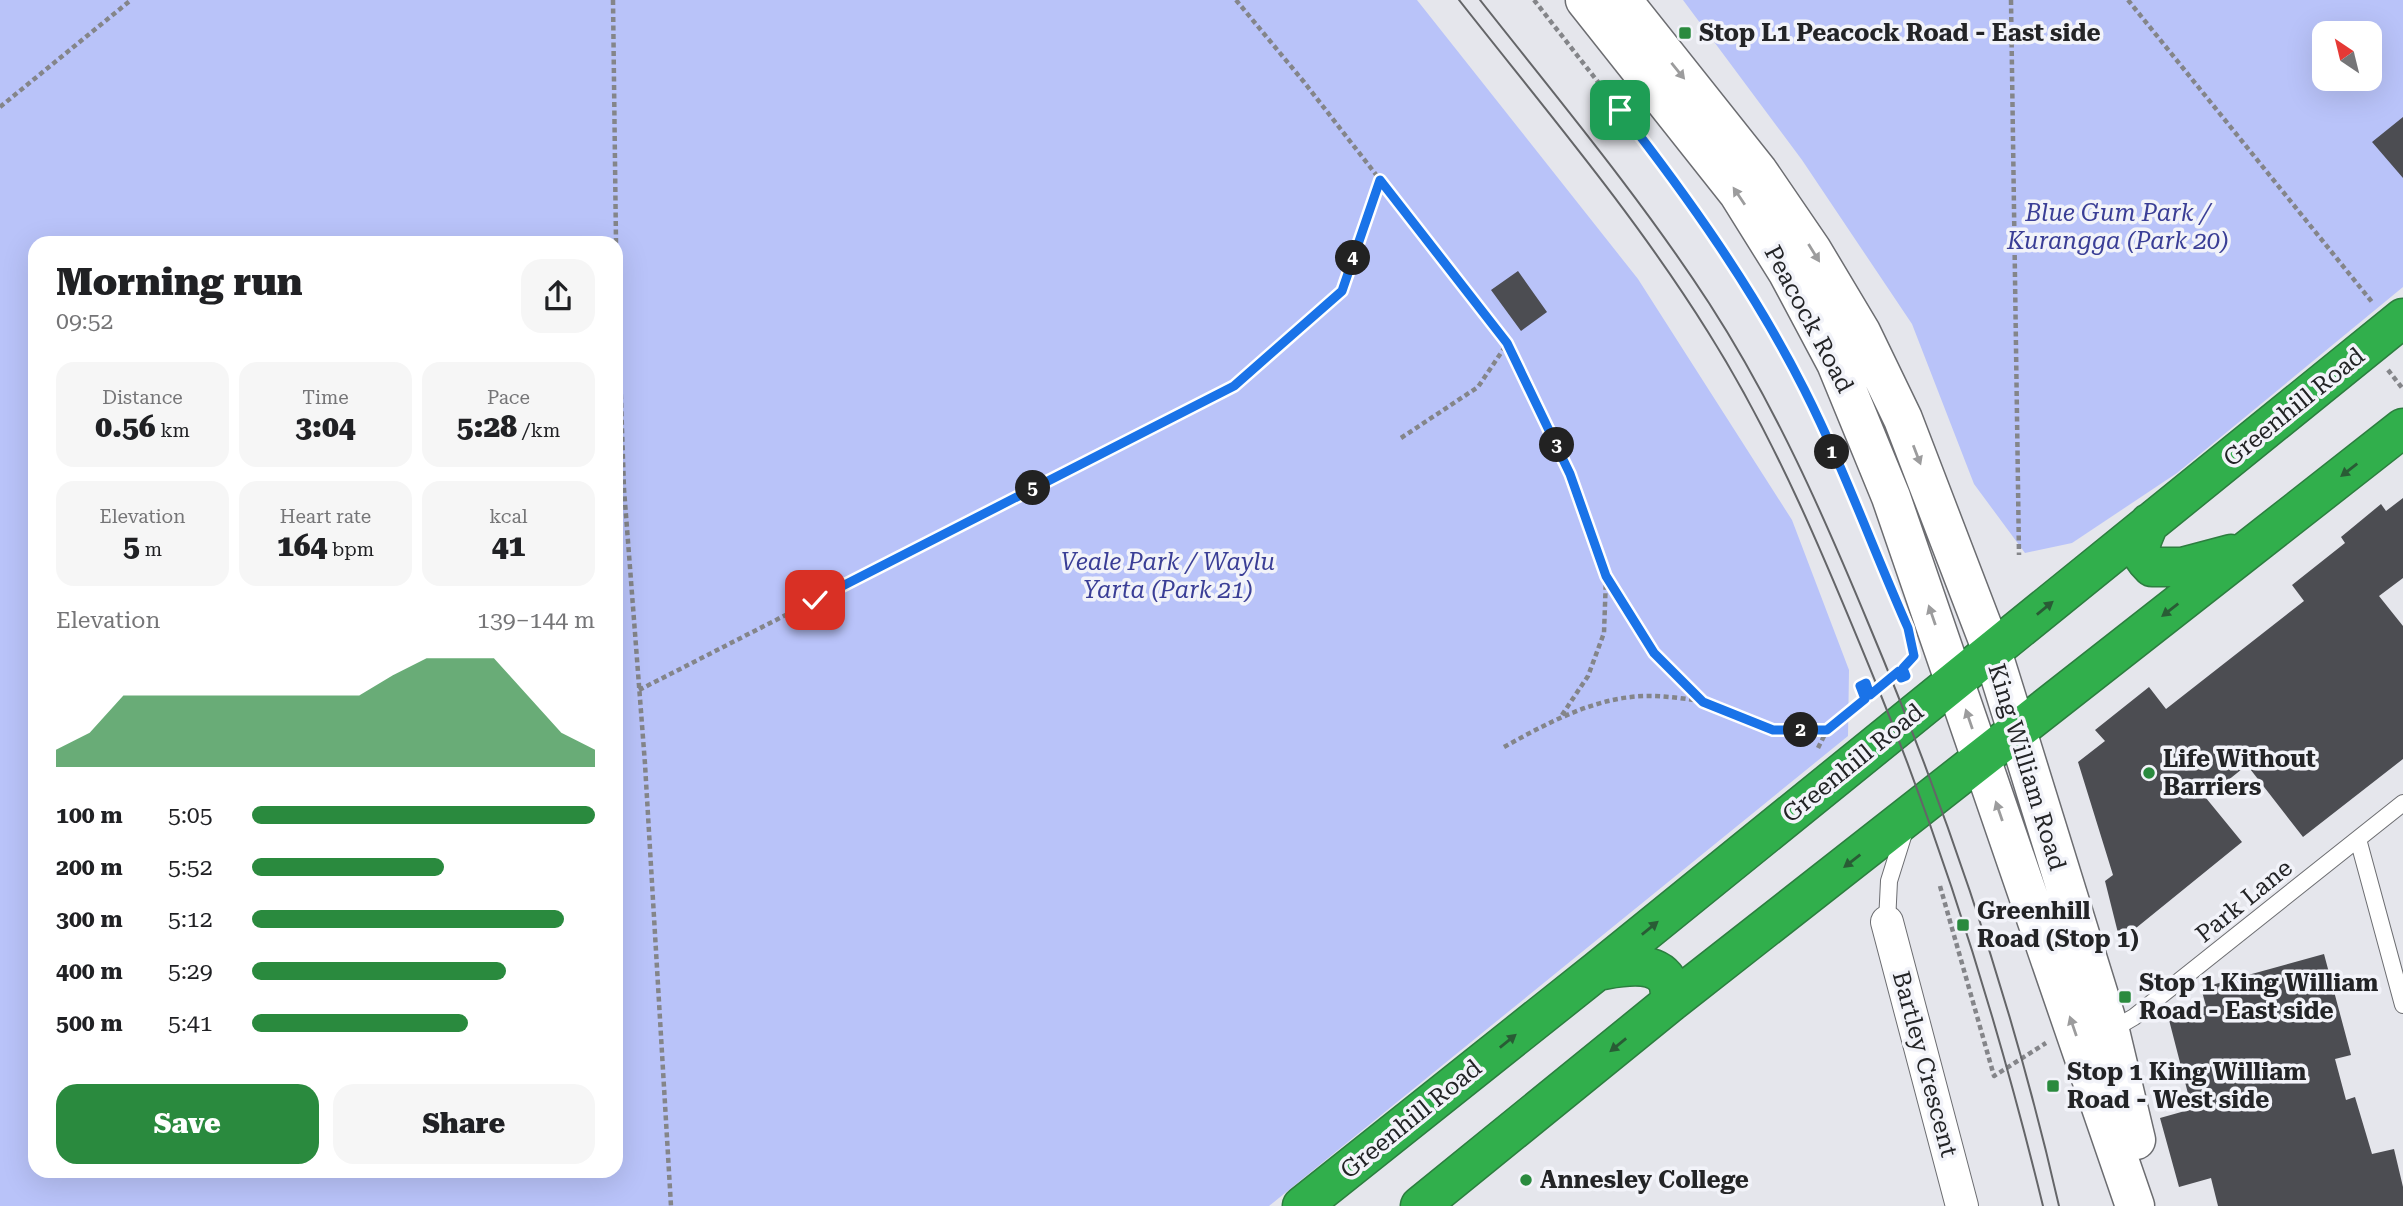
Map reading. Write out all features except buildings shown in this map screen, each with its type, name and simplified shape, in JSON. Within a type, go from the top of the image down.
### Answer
[{"type":"highway","name":"Greenhill Road","points":[[1302,1206],[1597,971],[2149,523],[2388,311]]},
{"type":"highway","points":[[1420,1206],[1671,1003],[2403,428]]},
{"type":"highway","points":[[2149,523],[2140,547],[2141,556],[2152,567],[2182,567],[2247,550]]},
{"type":"highway","points":[[1597,971],[1636,966],[1661,973],[1668,982],[1671,1003]]},
{"type":"main road","name":"Peacock Road","points":[[1585,0],[1738,193],[1788,273],[1836,363],[1891,496],[1955,680]]},
{"type":"main road","name":"Peacock Road","points":[[1622,0],[1758,171],[1812,250],[1861,332],[1903,418],[1992,651]]},
{"type":"main road","name":"King William Road","points":[[1992,651],[2110,1031],[2151,1206]]},
{"type":"main road","name":"King William Road","points":[[1955,680],[2135,1206]]},
{"type":"street","name":"Bartley Crescent","points":[[1887,922],[1962,1206]]},
{"type":"lane","name":"Park Lane","points":[[2110,1031],[2134,1017],[2403,803]]},
{"type":"lane","points":[[1887,922],[1887,898],[1895,858],[1911,814]]},
{"type":"lane","points":[[2358,839],[2403,1005]]},
{"type":"path","points":[[0,107],[131,0]]},
{"type":"path","points":[[613,0],[616,236]]},
{"type":"path","points":[[1236,0],[1507,343],[1570,474],[1606,576],[1654,653],[1703,702]]},
{"type":"path","points":[[1534,0],[1676,182],[1779,343],[1805,391],[1869,539]]},
{"type":"path","points":[[2011,0],[2019,555]]},
{"type":"path","points":[[2129,0],[2388,311]]},
{"type":"path","points":[[639,690],[1234,386],[1342,291],[1380,180]]},
{"type":"path","points":[[1401,438],[1478,387],[1507,343]]},
{"type":"path","points":[[2381,360],[2403,389]]},
{"type":"path","points":[[623,459],[671,1206]]},
{"type":"path","points":[[1562,716],[1588,676],[1604,633],[1606,576]]},
{"type":"path","points":[[1504,747],[1562,716],[1630,697],[1666,696],[1703,702],[1773,730],[1827,730],[1865,699],[1860,686],[1866,683],[1870,695],[1899,671],[1901,678],[1906,676],[1903,668],[1914,656],[1912,647]]},
{"type":"path","points":[[1940,886],[1994,1076],[2050,1041]]},
{"type":"green space","name":"Veale Park / Waylu Yarta (Park 21)","points":[[0,0],[1417,0],[1638,279],[1792,520],[1849,670],[1848,736],[1269,1206],[0,1206]]},
{"type":"green space","name":"Blue Gum Park / Kurangga (Park 20)","points":[[1683,0],[2403,0],[2403,287],[2177,473],[2072,543],[2025,553],[1974,484],[1912,324],[1802,160]]},
{"type":"tram line","points":[[1459,0],[1588,163],[1680,289],[1733,374],[1779,461],[1859,642],[1903,751],[1949,879],[2009,1074],[2043,1206]]},
{"type":"tram line","points":[[1480,0],[1598,149],[1683,264],[1733,342],[1797,461],[1869,625],[1952,839],[2000,985],[2059,1206]]},
{"type":"place","name":"Stop L1 Peacock Road - East side","points":[[1685,33]]},
{"type":"place","name":"Life Without Barriers","points":[[2149,773]]},
{"type":"place","name":"Greenhill Road (Stop 1)","points":[[1963,925]]},
{"type":"place","name":"Stop 1 King William Road - East side","points":[[2125,997]]},
{"type":"place","name":"Stop 1 King William Road - West side","points":[[2053,1086]]},
{"type":"place","name":"Annesley College","points":[[1526,1180]]},
{"type":"route","points":[[815,600],[1234,386],[1342,291],[1380,180],[1507,343],[1570,474],[1606,576],[1654,653],[1703,702],[1773,730],[1827,730],[1865,699],[1860,686],[1866,683],[1870,695],[1899,671],[1901,678],[1906,676],[1903,668],[1914,656],[1908,628],[1805,391],[1779,343],[1676,182],[1620,110]]}]
